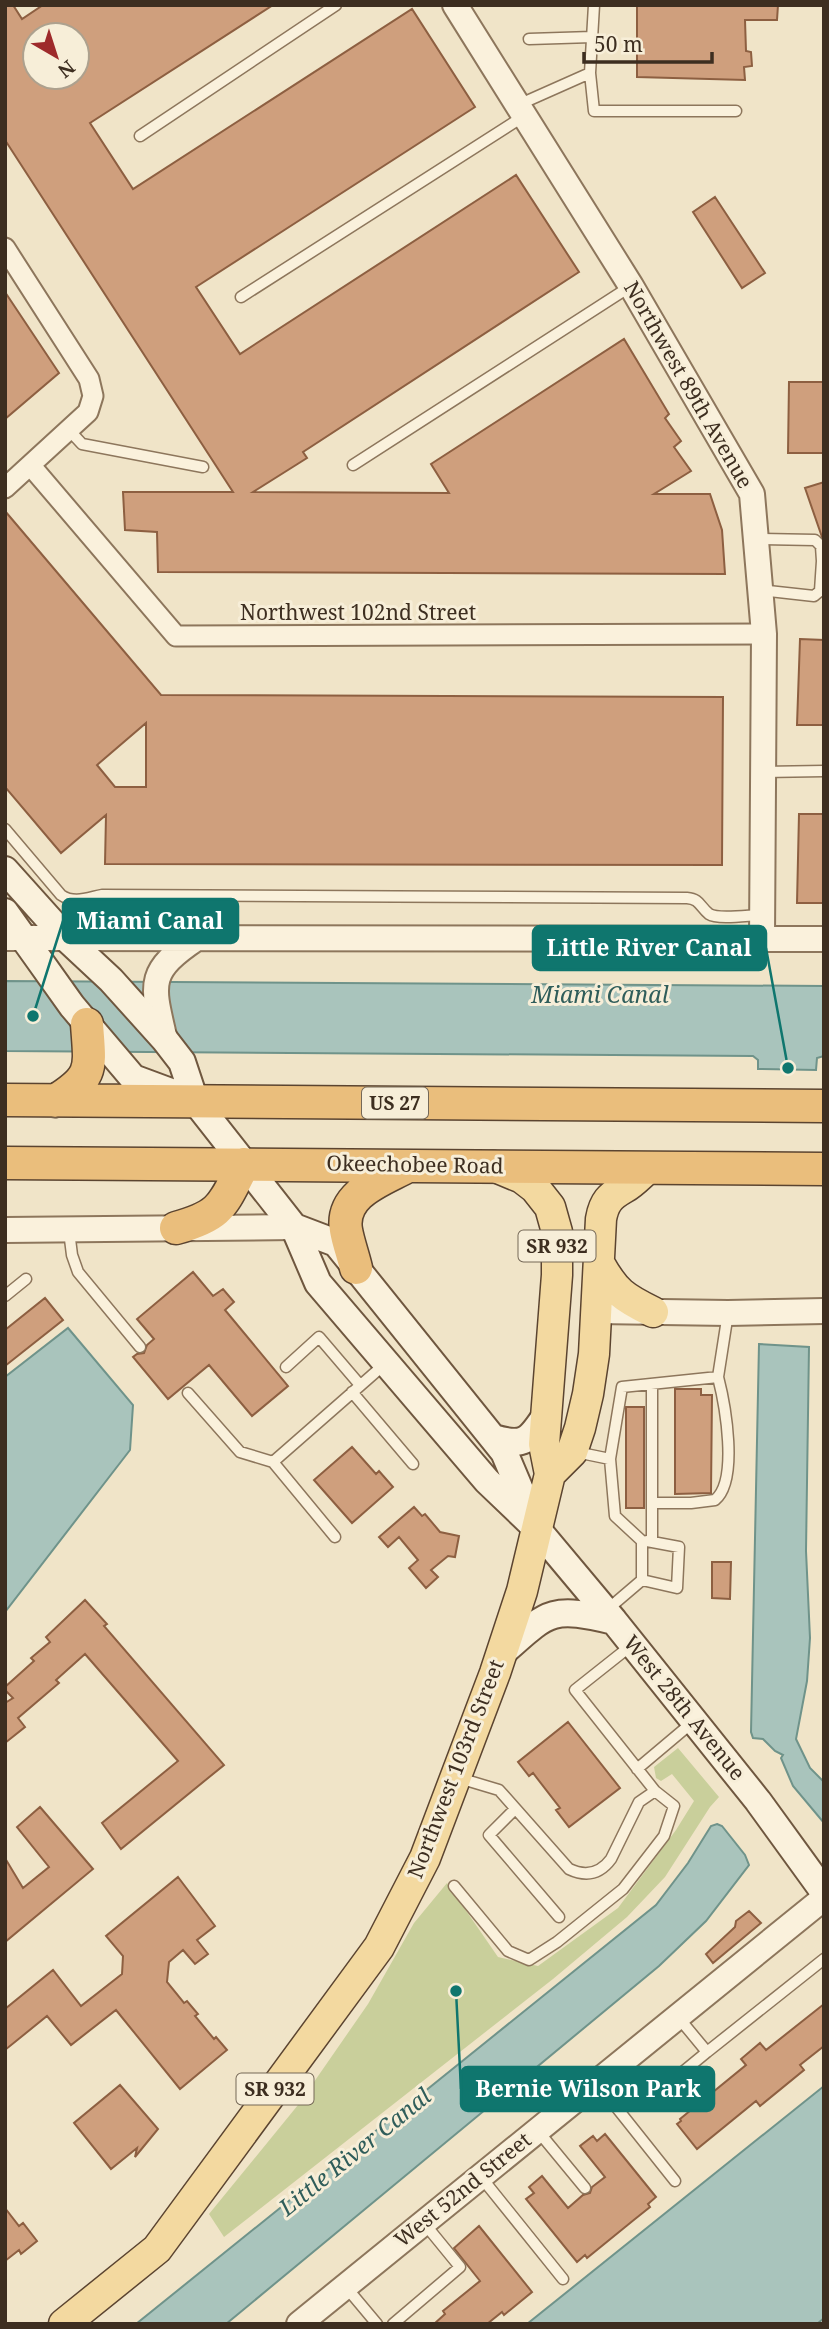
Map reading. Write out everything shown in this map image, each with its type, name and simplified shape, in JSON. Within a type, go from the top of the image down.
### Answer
[{"type":"highway","points":[[55,1101],[74,1089],[102,1058],[87,1024]]},
{"type":"highway","name":"US 27","points":[[5,1100],[824,1106]]},
{"type":"highway","name":"Okeechobee Road","points":[[5,1163],[824,1169]]},
{"type":"highway","points":[[176,1228],[202,1221],[216,1211],[244,1164]]},
{"type":"highway","points":[[356,1268],[346,1229],[349,1207],[365,1189],[409,1165]]},
{"type":"main road","name":"West 28th Avenue","points":[[5,870],[67,939],[111,980],[165,1040],[182,1062],[195,1101],[294,1227],[318,1283],[487,1481],[537,1529],[610,1616],[758,1801],[824,1892]]},
{"type":"main road","points":[[5,912],[14,938],[52,978],[87,1024]]},
{"type":"main road","points":[[102,1058],[133,1078],[195,1101]]},
{"type":"main road","name":"SR 932","points":[[490,1166],[522,1178],[535,1188],[554,1215],[557,1232],[556,1275],[550,1361]]},
{"type":"main road","name":"SR 932","points":[[550,1474],[572,1452],[588,1394],[594,1354],[603,1206],[647,1168]]},
{"type":"main road","name":"West 28th Avenue","points":[[294,1227],[336,1243],[469,1408],[504,1452],[537,1529]]},
{"type":"main road","points":[[599,1263],[614,1287],[653,1312]]},
{"type":"main road","points":[[550,1361],[568,1335],[597,1311]]},
{"type":"main road","points":[[386,1363],[398,1361],[420,1369],[469,1408]]},
{"type":"main road","name":"Northwest 103rd Street","points":[[64,2324],[158,2249],[379,1947],[425,1858],[522,1591],[550,1474],[544,1444],[550,1361]]},
{"type":"main road","points":[[493,1438],[509,1443],[528,1439],[546,1415]]},
{"type":"main road","points":[[501,1654],[540,1619],[554,1614],[610,1616]]},
{"type":"street","name":"Northwest 89th Avenue","points":[[455,5],[631,286],[752,494],[764,634],[762,927]]},
{"type":"street","points":[[5,248],[89,379],[93,396],[88,412],[5,488]]},
{"type":"street","name":"Northwest 102nd Street","points":[[31,466],[176,636],[764,634]]},
{"type":"street","points":[[14,938],[197,938],[762,927],[824,939]]},
{"type":"street","points":[[165,1040],[156,999],[156,978],[168,959],[197,938]]},
{"type":"street","points":[[5,1230],[294,1227]]},
{"type":"street","points":[[597,1311],[824,1311]]},
{"type":"street","name":"West 52nd Street","points":[[299,2324],[824,1898]]},
{"type":"lane","points":[[140,136],[336,5]]},
{"type":"lane","points":[[594,5],[590,73],[594,111],[736,111]]},
{"type":"lane","points":[[529,39],[592,37]]},
{"type":"lane","points":[[241,297],[521,111],[590,73]]},
{"type":"lane","points":[[353,465],[631,286]]},
{"type":"lane","points":[[69,430],[82,444],[203,467]]},
{"type":"lane","points":[[756,539],[814,540],[821,546],[823,561],[820,591],[814,596],[760,590]]},
{"type":"lane","points":[[763,772],[824,771]]},
{"type":"lane","points":[[5,829],[68,900],[102,895],[687,898],[699,902],[709,914],[762,927]]},
{"type":"lane","points":[[69,1230],[72,1255],[78,1272],[140,1347]]},
{"type":"lane","points":[[5,1296],[26,1279]]},
{"type":"lane","points":[[652,1503],[716,1500],[724,1488],[728,1473],[725,1404],[718,1377],[728,1313]]},
{"type":"lane","points":[[286,1367],[319,1337],[413,1464]]},
{"type":"lane","points":[[273,1462],[386,1363]]},
{"type":"lane","points":[[642,1580],[677,1587],[679,1547],[647,1541],[615,1516],[610,1459],[622,1387],[718,1377]]},
{"type":"lane","points":[[610,1616],[642,1580],[652,1503],[652,1384]]},
{"type":"lane","points":[[188,1393],[240,1452],[273,1462],[335,1537]]},
{"type":"lane","points":[[572,1452],[610,1459]]},
{"type":"lane","points":[[454,1886],[508,1951],[529,1960],[557,1942],[623,1889],[664,1836],[674,1806],[655,1791],[575,1690],[633,1644]]},
{"type":"lane","points":[[637,1769],[694,1720]]},
{"type":"lane","points":[[456,1776],[499,1790],[569,1869],[587,1874],[605,1867],[639,1802],[655,1791]]},
{"type":"lane","points":[[516,1809],[489,1835],[559,1917]]},
{"type":"lane","points":[[645,2103],[824,1959]]},
{"type":"lane","points":[[678,2016],[708,2052]]},
{"type":"lane","points":[[596,2083],[675,2180]]},
{"type":"lane","points":[[537,2131],[585,2188]]},
{"type":"lane","points":[[481,2176],[563,2279]]},
{"type":"lane","points":[[393,2324],[460,2267],[424,2223]]},
{"type":"lane","points":[[345,2286],[377,2324]]},
{"type":"green space","points":[[678,1748],[719,1797],[665,1877],[627,1917],[553,1979],[224,2237],[209,2214],[298,2105],[368,2004],[414,1923],[447,1883],[498,1957],[538,1966],[618,1908],[676,1830],[694,1801],[672,1774],[661,1781],[656,1778],[654,1767]]},
{"type":"water","points":[[5,981],[824,986],[824,1056],[817,1058],[816,1070],[758,1069],[758,1060],[753,1056],[5,1051]]},
{"type":"water","points":[[68,1328],[133,1405],[130,1450],[5,1612],[5,1377]]},
{"type":"water","points":[[759,1344],[809,1347],[806,1551],[810,1638],[807,1681],[796,1739],[810,1768],[824,1782],[824,1823],[793,1786],[781,1758],[783,1755],[763,1739],[753,1738],[751,1732]]},
{"type":"water","points":[[711,1826],[722,1826],[745,1855],[749,1865],[706,1921],[659,1966],[226,2324],[136,2324],[656,1905],[688,1863]]},
{"type":"water","points":[[824,2086],[824,2318],[817,2324],[527,2324]]},
{"type":"building","points":[[5,5],[13,5],[22,19],[43,5],[273,5],[90,123],[133,189],[412,9],[475,107],[196,287],[240,354],[516,175],[579,272],[303,452],[307,458],[253,492],[449,493],[431,464],[624,339],[669,414],[665,418],[681,441],[674,447],[691,471],[654,494],[710,494],[722,530],[725,574],[158,572],[157,532],[125,530],[123,492],[233,492],[5,140]]},
{"type":"building","points":[[637,5],[778,5],[777,20],[745,20],[746,51],[751,52],[752,66],[744,67],[745,80],[637,77]]},
{"type":"building","points":[[715,197],[765,273],[742,288],[693,212]]},
{"type":"building","points":[[5,292],[59,373],[5,419]]},
{"type":"building","points":[[789,382],[824,382],[824,453],[788,453]]},
{"type":"building","points":[[824,482],[824,537],[822,537],[805,488]]},
{"type":"building","points":[[5,511],[161,695],[723,697],[722,865],[105,864],[106,815],[61,853],[5,787]],"holes":[[[146,723],[146,787],[115,787],[97,765]]]},
{"type":"building","points":[[800,639],[824,640],[824,725],[797,725]]},
{"type":"building","points":[[799,814],[824,814],[824,903],[797,903]]},
{"type":"building","points":[[193,1272],[213,1296],[223,1289],[234,1302],[225,1310],[288,1386],[252,1416],[209,1365],[168,1399],[133,1357],[144,1353],[147,1345],[154,1339],[137,1319]]},
{"type":"building","points":[[45,1298],[63,1320],[5,1366],[5,1330]]},
{"type":"building","points":[[675,1389],[701,1389],[701,1395],[712,1395],[711,1493],[675,1494]]},
{"type":"building","points":[[626,1407],[644,1407],[644,1508],[626,1508]]},
{"type":"building","points":[[352,1447],[376,1474],[379,1471],[393,1487],[352,1523],[314,1480]]},
{"type":"building","points":[[414,1507],[422,1516],[425,1514],[440,1532],[459,1536],[455,1557],[448,1556],[431,1570],[438,1577],[426,1588],[409,1568],[418,1560],[399,1537],[388,1547],[379,1537]]},
{"type":"building","points":[[712,1562],[731,1562],[730,1599],[712,1598]]},
{"type":"building","points":[[85,1600],[107,1624],[104,1626],[224,1765],[121,1849],[102,1823],[178,1761],[85,1654],[56,1680],[59,1683],[18,1718],[25,1727],[5,1743],[5,1703],[13,1698],[5,1687],[34,1661],[31,1658],[50,1642],[46,1637]]},
{"type":"building","points":[[568,1722],[620,1788],[569,1827],[556,1810],[560,1808],[533,1773],[529,1776],[518,1762]]},
{"type":"building","points":[[40,1807],[93,1869],[5,1942],[5,1858],[23,1888],[49,1867],[17,1827]]},
{"type":"building","points":[[178,1877],[215,1926],[197,1940],[208,1954],[195,1964],[183,1950],[169,1962],[167,1982],[184,2003],[187,2001],[198,2014],[195,2016],[214,2039],[216,2037],[227,2050],[180,2089],[116,2010],[71,2045],[47,2016],[5,2050],[5,2009],[53,1970],[81,2006],[122,1974],[123,1956],[106,1936]]},
{"type":"building","points":[[749,1911],[761,1923],[713,1963],[706,1954],[735,1927],[736,1921]]},
{"type":"building","points":[[824,2004],[824,2046],[800,2065],[804,2070],[760,2106],[756,2101],[697,2149],[677,2124],[680,2119],[746,2065],[741,2059],[760,2043],[766,2050]]},
{"type":"building","points":[[120,2085],[158,2129],[135,2157],[137,2148],[111,2169],[74,2123]]},
{"type":"building","points":[[605,2134],[656,2197],[648,2204],[650,2207],[587,2258],[585,2255],[577,2262],[526,2199],[534,2193],[529,2187],[542,2176],[568,2208],[583,2195],[590,2193],[592,2187],[605,2177],[580,2146],[593,2136],[597,2141]]},
{"type":"building","points":[[5,2208],[19,2226],[23,2223],[37,2241],[21,2254],[19,2250],[5,2261]]},
{"type":"building","points":[[479,2226],[532,2292],[504,2315],[502,2312],[487,2324],[434,2324],[445,2314],[443,2311],[480,2281],[454,2248]]},
{"type":"place","name":"Miami Canal","points":[[33,1016]]},
{"type":"place","name":"Little River Canal","points":[[788,1068]]},
{"type":"place","name":"Bernie Wilson Park","points":[[456,1991]]}]
